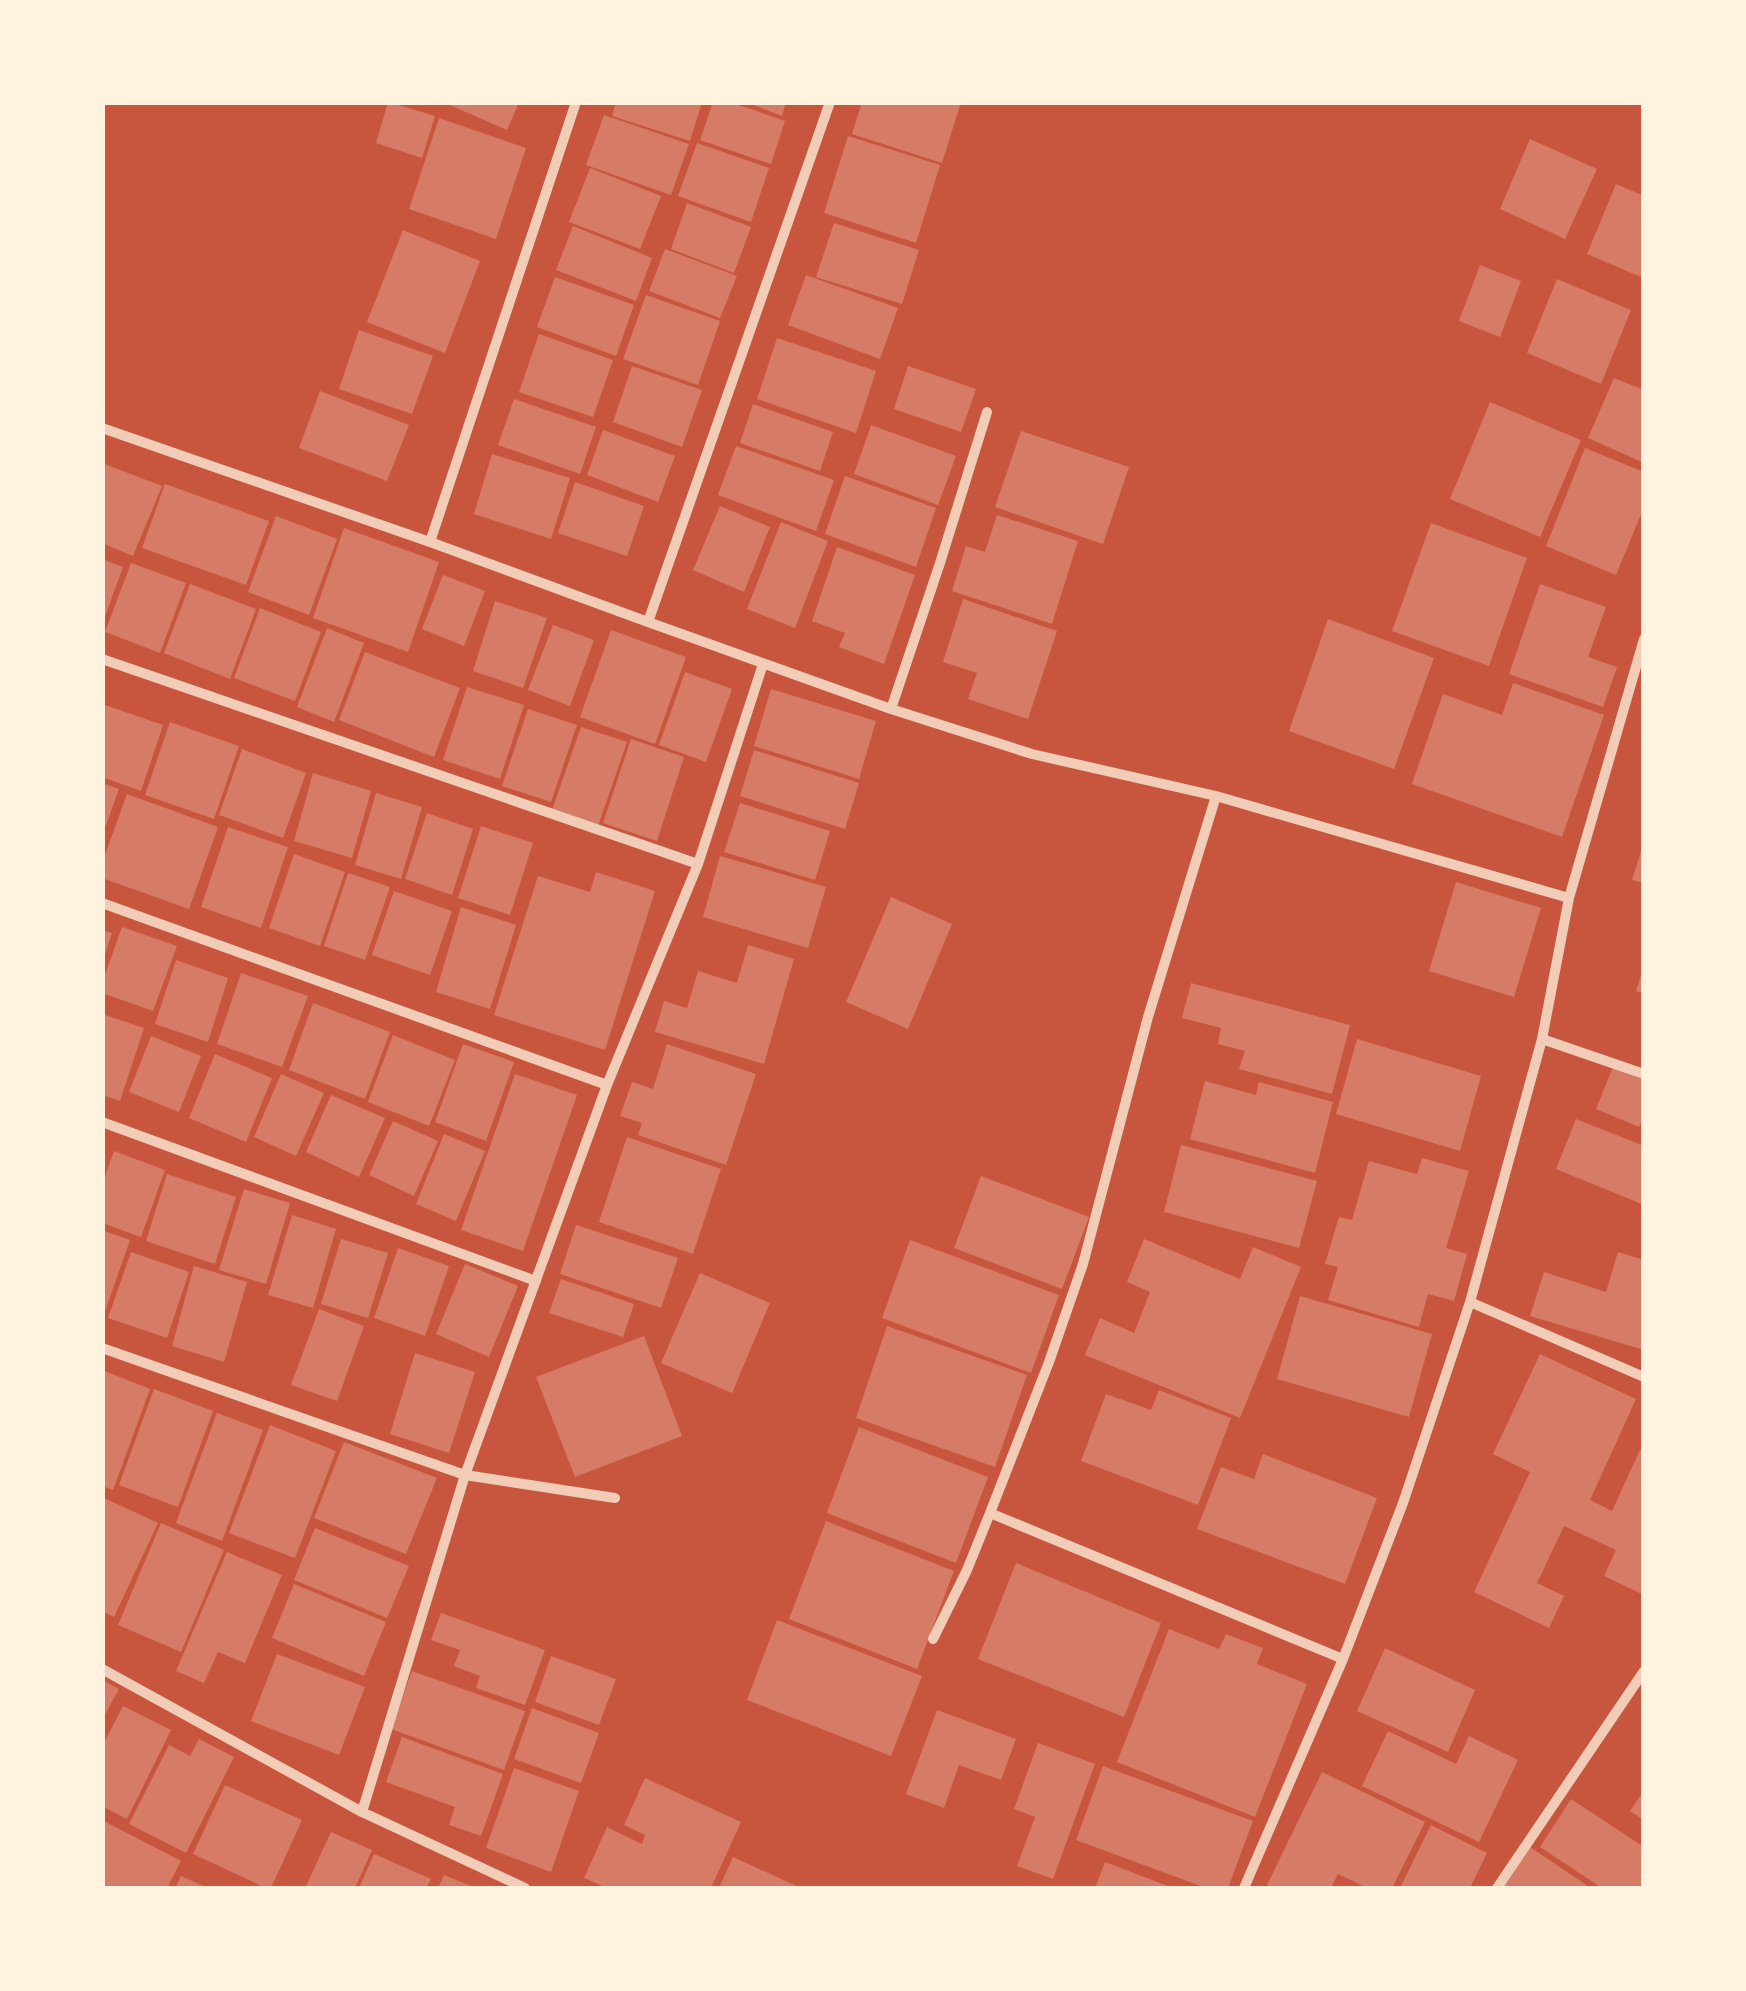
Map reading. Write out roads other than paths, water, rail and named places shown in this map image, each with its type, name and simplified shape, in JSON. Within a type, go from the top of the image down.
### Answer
[{"type":"street","points":[[430,542],[576,102]]},
{"type":"street","points":[[648,622],[830,102]]},
{"type":"street","points":[[891,709],[987,412]]},
{"type":"street","points":[[102,428],[891,709],[1032,754],[1216,796],[1569,898]]},
{"type":"street","points":[[1244,1888],[1344,1658],[1403,1503],[1470,1302],[1542,1039],[1569,898],[1644,639]]},
{"type":"street","points":[[102,660],[698,864]]},
{"type":"street","points":[[362,1812],[465,1475],[607,1085],[698,864],[763,664]]},
{"type":"street","points":[[934,1639],[990,1514],[1083,1264],[1148,1017],[1216,796]]},
{"type":"street","points":[[102,903],[607,1085]]},
{"type":"street","points":[[1542,1039],[1644,1074]]},
{"type":"street","points":[[102,1122],[536,1281]]},
{"type":"street","points":[[1470,1302],[1644,1377]]},
{"type":"street","points":[[102,1348],[465,1475],[615,1498]]},
{"type":"street","points":[[990,1514],[1344,1658]]},
{"type":"street","points":[[102,1669],[362,1812],[525,1888]]},
{"type":"street","points":[[1496,1888],[1644,1671]]}]
